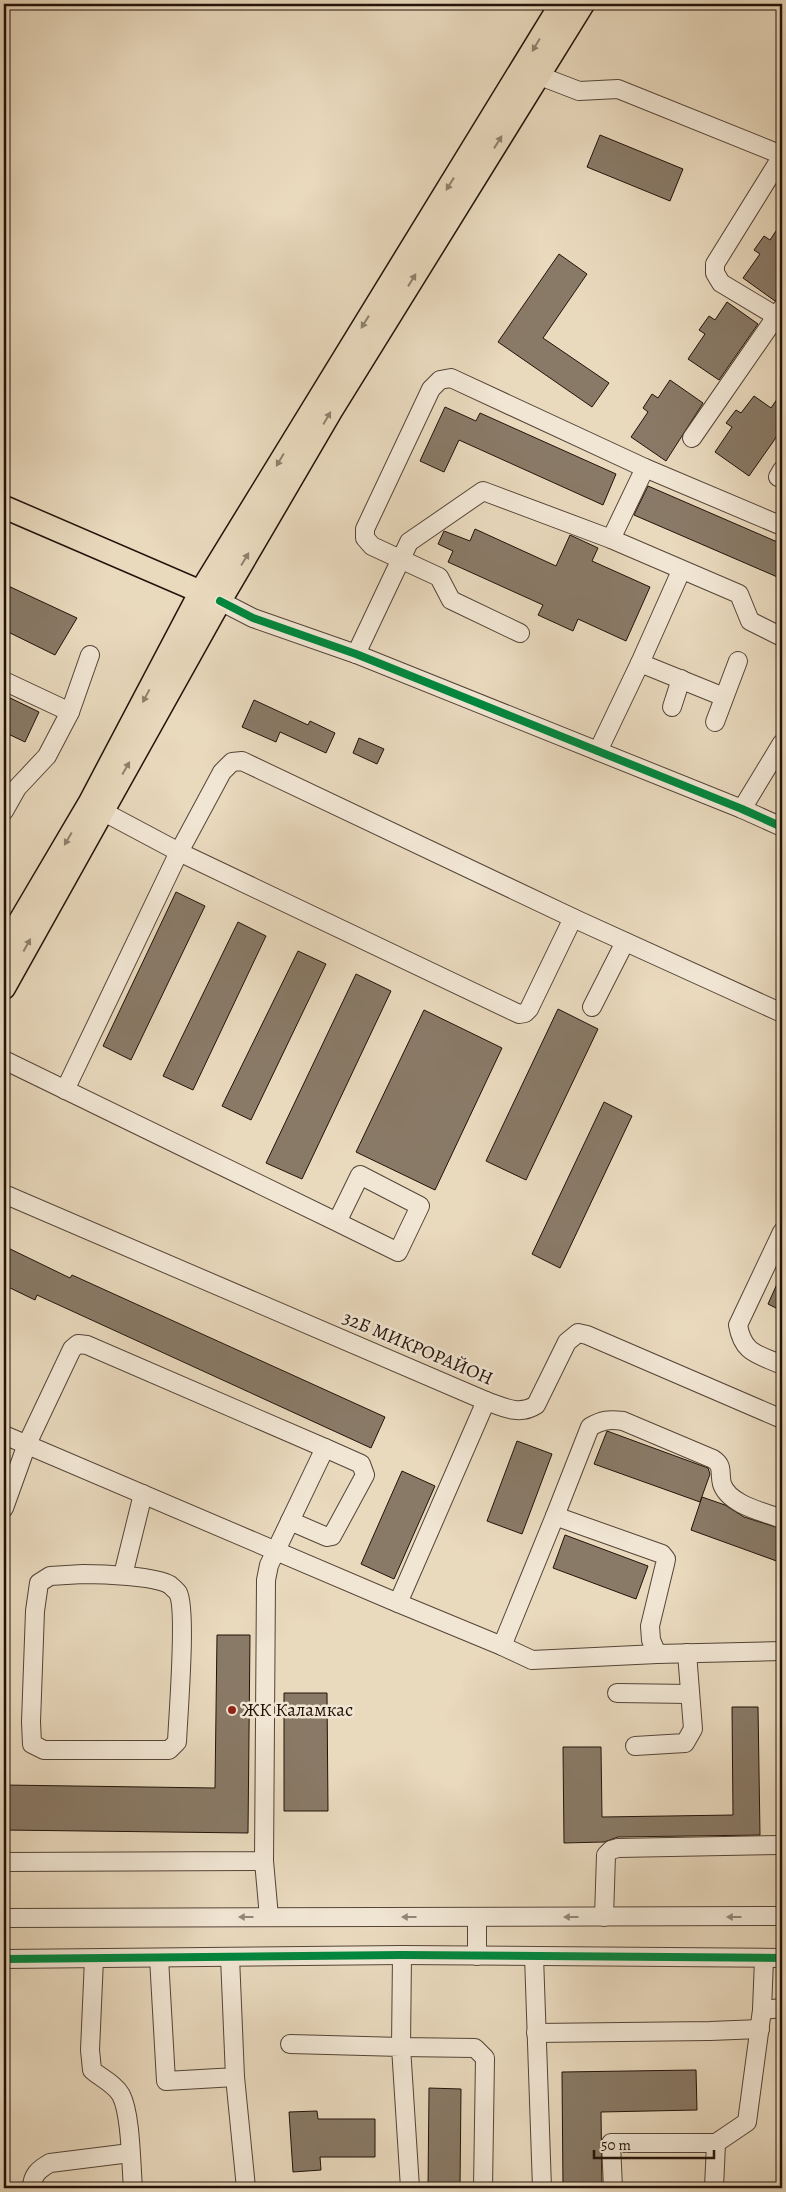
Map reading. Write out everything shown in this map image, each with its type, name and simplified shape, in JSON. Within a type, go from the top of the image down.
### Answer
[{"type":"main road","points":[[4,948],[207,602],[331,411],[530,73],[561,4]]},
{"type":"main road","points":[[530,73],[583,4]]},
{"type":"main road","points":[[4,506],[207,602]]},
{"type":"main road","points":[[4,521],[207,602]]},
{"type":"main road","points":[[4,988],[102,810],[207,602]]},
{"type":"street","points":[[530,73],[579,91],[618,89],[782,156],[716,264],[715,273],[722,283],[779,312],[692,438]]},
{"type":"street","points":[[520,632],[451,600],[439,577],[372,546],[365,538],[365,529],[431,388],[440,380],[450,378],[645,468],[782,526]]},
{"type":"street","points":[[611,539],[645,468]]},
{"type":"street","points":[[356,654],[409,542],[483,491],[611,539],[739,594],[750,621],[782,637]]},
{"type":"street","points":[[598,751],[681,570]]},
{"type":"street","points":[[207,602],[356,654],[742,809],[782,827]]},
{"type":"street","points":[[4,811],[10,785],[46,756],[70,712],[90,655]]},
{"type":"street","points":[[715,722],[738,661]]},
{"type":"street","points":[[640,663],[724,697]]},
{"type":"street","points":[[672,707],[681,679]]},
{"type":"street","points":[[4,681],[70,712]]},
{"type":"street","points":[[742,809],[782,743]]},
{"type":"street","points":[[65,1090],[179,852],[222,772],[232,762],[242,761],[573,918],[782,1013]]},
{"type":"street","points":[[102,810],[179,852],[519,1014],[525,1013],[529,1009],[573,918]]},
{"type":"street","points":[[592,1007],[625,942]]},
{"type":"street","points":[[4,1060],[398,1252],[420,1206],[360,1175],[337,1222]]},
{"type":"street","name":"32Б МИКРОРАЙОН","points":[[4,1194],[486,1401],[518,1412],[530,1409],[536,1405],[567,1342],[578,1333],[782,1419]]},
{"type":"street","points":[[782,1232],[738,1325],[740,1336],[746,1348],[782,1365]]},
{"type":"street","points":[[4,1508],[27,1444],[72,1349],[78,1344],[87,1345],[361,1464],[365,1475],[332,1536],[327,1536],[290,1521]]},
{"type":"street","points":[[398,1603],[486,1401]]},
{"type":"street","points":[[502,1646],[556,1516],[590,1427],[601,1420],[623,1421],[713,1459],[721,1467],[722,1484],[736,1501],[782,1519]]},
{"type":"street","points":[[4,1434],[536,1661],[657,1654],[782,1651]]},
{"type":"street","points":[[269,1917],[264,1861],[266,1580],[269,1565],[325,1448]]},
{"type":"street","points":[[123,1575],[143,1494]]},
{"type":"street","points":[[556,1516],[662,1554],[666,1559],[650,1626],[651,1640],[657,1654]]},
{"type":"street","points":[[83,1574],[123,1575],[168,1584],[178,1593],[181,1606],[181,1630],[178,1742],[169,1750],[44,1750],[32,1744],[31,1722],[34,1611],[39,1584],[50,1576],[83,1574]]},
{"type":"street","points":[[635,1746],[685,1743],[693,1729],[687,1653]]},
{"type":"street","points":[[617,1694],[690,1694]]},
{"type":"street","points":[[604,1917],[606,1855],[611,1850],[618,1848],[782,1845]]},
{"type":"street","points":[[4,1862],[264,1861]]},
{"type":"street","points":[[4,1918],[782,1916]]},
{"type":"street","points":[[477,1917],[477,1956]]},
{"type":"street","points":[[402,1955],[401,2046],[410,2188]]},
{"type":"street","points":[[4,1959],[402,1955],[782,1958]]},
{"type":"street","points":[[534,1956],[542,2188]]},
{"type":"street","points":[[230,1957],[235,2077],[246,2188]]},
{"type":"street","points":[[159,1958],[166,2081],[235,2077]]},
{"type":"street","points":[[94,1959],[90,2050],[92,2070],[112,2085],[122,2096],[127,2121],[132,2188]]},
{"type":"street","points":[[613,2188],[611,2143],[716,2143],[747,2122],[762,2010],[764,1959]]},
{"type":"street","points":[[762,2010],[782,2008]]},
{"type":"street","points":[[536,2033],[710,2032],[760,2028]]},
{"type":"street","points":[[290,2044],[476,2048],[485,2058],[483,2188]]},
{"type":"street","points":[[714,2188],[716,2143]]},
{"type":"street","points":[[32,2188],[34,2175],[41,2167],[50,2163],[130,2153]]},
{"type":"building","points":[[600,135],[683,169],[670,201],[587,167]]},
{"type":"building","points":[[782,222],[782,297],[775,301],[743,278],[760,254],[754,250],[764,236],[770,240]]},
{"type":"building","points":[[559,254],[587,274],[543,338],[609,383],[592,407],[498,342]]},
{"type":"building","points":[[727,302],[758,324],[719,380],[688,359],[705,334],[699,330],[709,316],[715,320]]},
{"type":"building","points":[[670,380],[703,403],[666,461],[631,437],[648,412],[643,408],[652,394],[658,398]]},
{"type":"building","points":[[782,392],[782,429],[749,476],[715,452],[732,427],[726,423],[736,410],[741,413],[754,396],[771,408]]},
{"type":"building","points":[[445,407],[476,421],[480,413],[616,474],[603,505],[459,440],[444,472],[420,461]]},
{"type":"building","points":[[648,486],[782,544],[782,579],[634,515]]},
{"type":"building","points":[[475,529],[556,566],[570,535],[598,548],[592,561],[650,587],[626,641],[578,619],[573,631],[538,615],[543,605],[448,562],[453,551],[438,544],[444,531],[470,541]]},
{"type":"building","points":[[4,584],[77,618],[55,655],[4,630]]},
{"type":"building","points":[[4,695],[39,712],[25,742],[4,732]]},
{"type":"building","points":[[254,700],[308,725],[310,721],[335,733],[326,753],[280,732],[276,742],[242,727]]},
{"type":"building","points":[[359,738],[384,749],[377,764],[353,753]]},
{"type":"building","points":[[176,892],[205,906],[131,1060],[103,1046]]},
{"type":"building","points":[[238,922],[266,936],[193,1090],[163,1076]]},
{"type":"building","points":[[298,951],[326,964],[251,1120],[222,1106]]},
{"type":"building","points":[[356,974],[391,991],[302,1179],[266,1163]]},
{"type":"building","points":[[558,1009],[598,1029],[526,1180],[486,1161]]},
{"type":"building","points":[[424,1010],[502,1048],[435,1190],[356,1152]]},
{"type":"building","points":[[604,1102],[632,1116],[560,1268],[532,1254]]},
{"type":"building","points":[[4,1246],[70,1278],[72,1275],[385,1417],[371,1448],[37,1295],[35,1300],[4,1285]]},
{"type":"building","points":[[782,1273],[782,1311],[768,1304]]},
{"type":"building","points":[[607,1431],[708,1468],[710,1474],[700,1502],[594,1464]]},
{"type":"building","points":[[517,1441],[552,1454],[522,1534],[487,1521]]},
{"type":"building","points":[[402,1471],[435,1486],[394,1579],[361,1564]]},
{"type":"building","points":[[702,1497],[725,1505],[744,1517],[782,1529],[782,1563],[691,1530]]},
{"type":"building","points":[[565,1535],[648,1566],[636,1599],[553,1568]]},
{"type":"building","name":"ЖК Каламкас","points":[[217,1635],[250,1635],[248,1833],[4,1830],[4,1785],[215,1788]]},
{"type":"building","points":[[284,1693],[327,1693],[328,1811],[284,1811]]},
{"type":"building","points":[[732,1707],[758,1707],[760,1835],[618,1837],[604,1842],[564,1843],[563,1747],[601,1747],[602,1817],[733,1815]]},
{"type":"building","points":[[696,2070],[697,2110],[601,2112],[602,2188],[563,2188],[562,2072]]},
{"type":"building","points":[[429,2088],[461,2089],[460,2188],[428,2188]]},
{"type":"building","points":[[317,2111],[318,2119],[375,2119],[375,2157],[320,2157],[321,2170],[293,2172],[289,2112]]},
{"type":"cycle path","points":[[220,601],[253,618],[356,654],[742,809],[782,827]]},
{"type":"cycle path","points":[[4,1959],[402,1955],[782,1958]]},
{"type":"place","name":"ЖК Каламкас","points":[[232,1710]]}]
